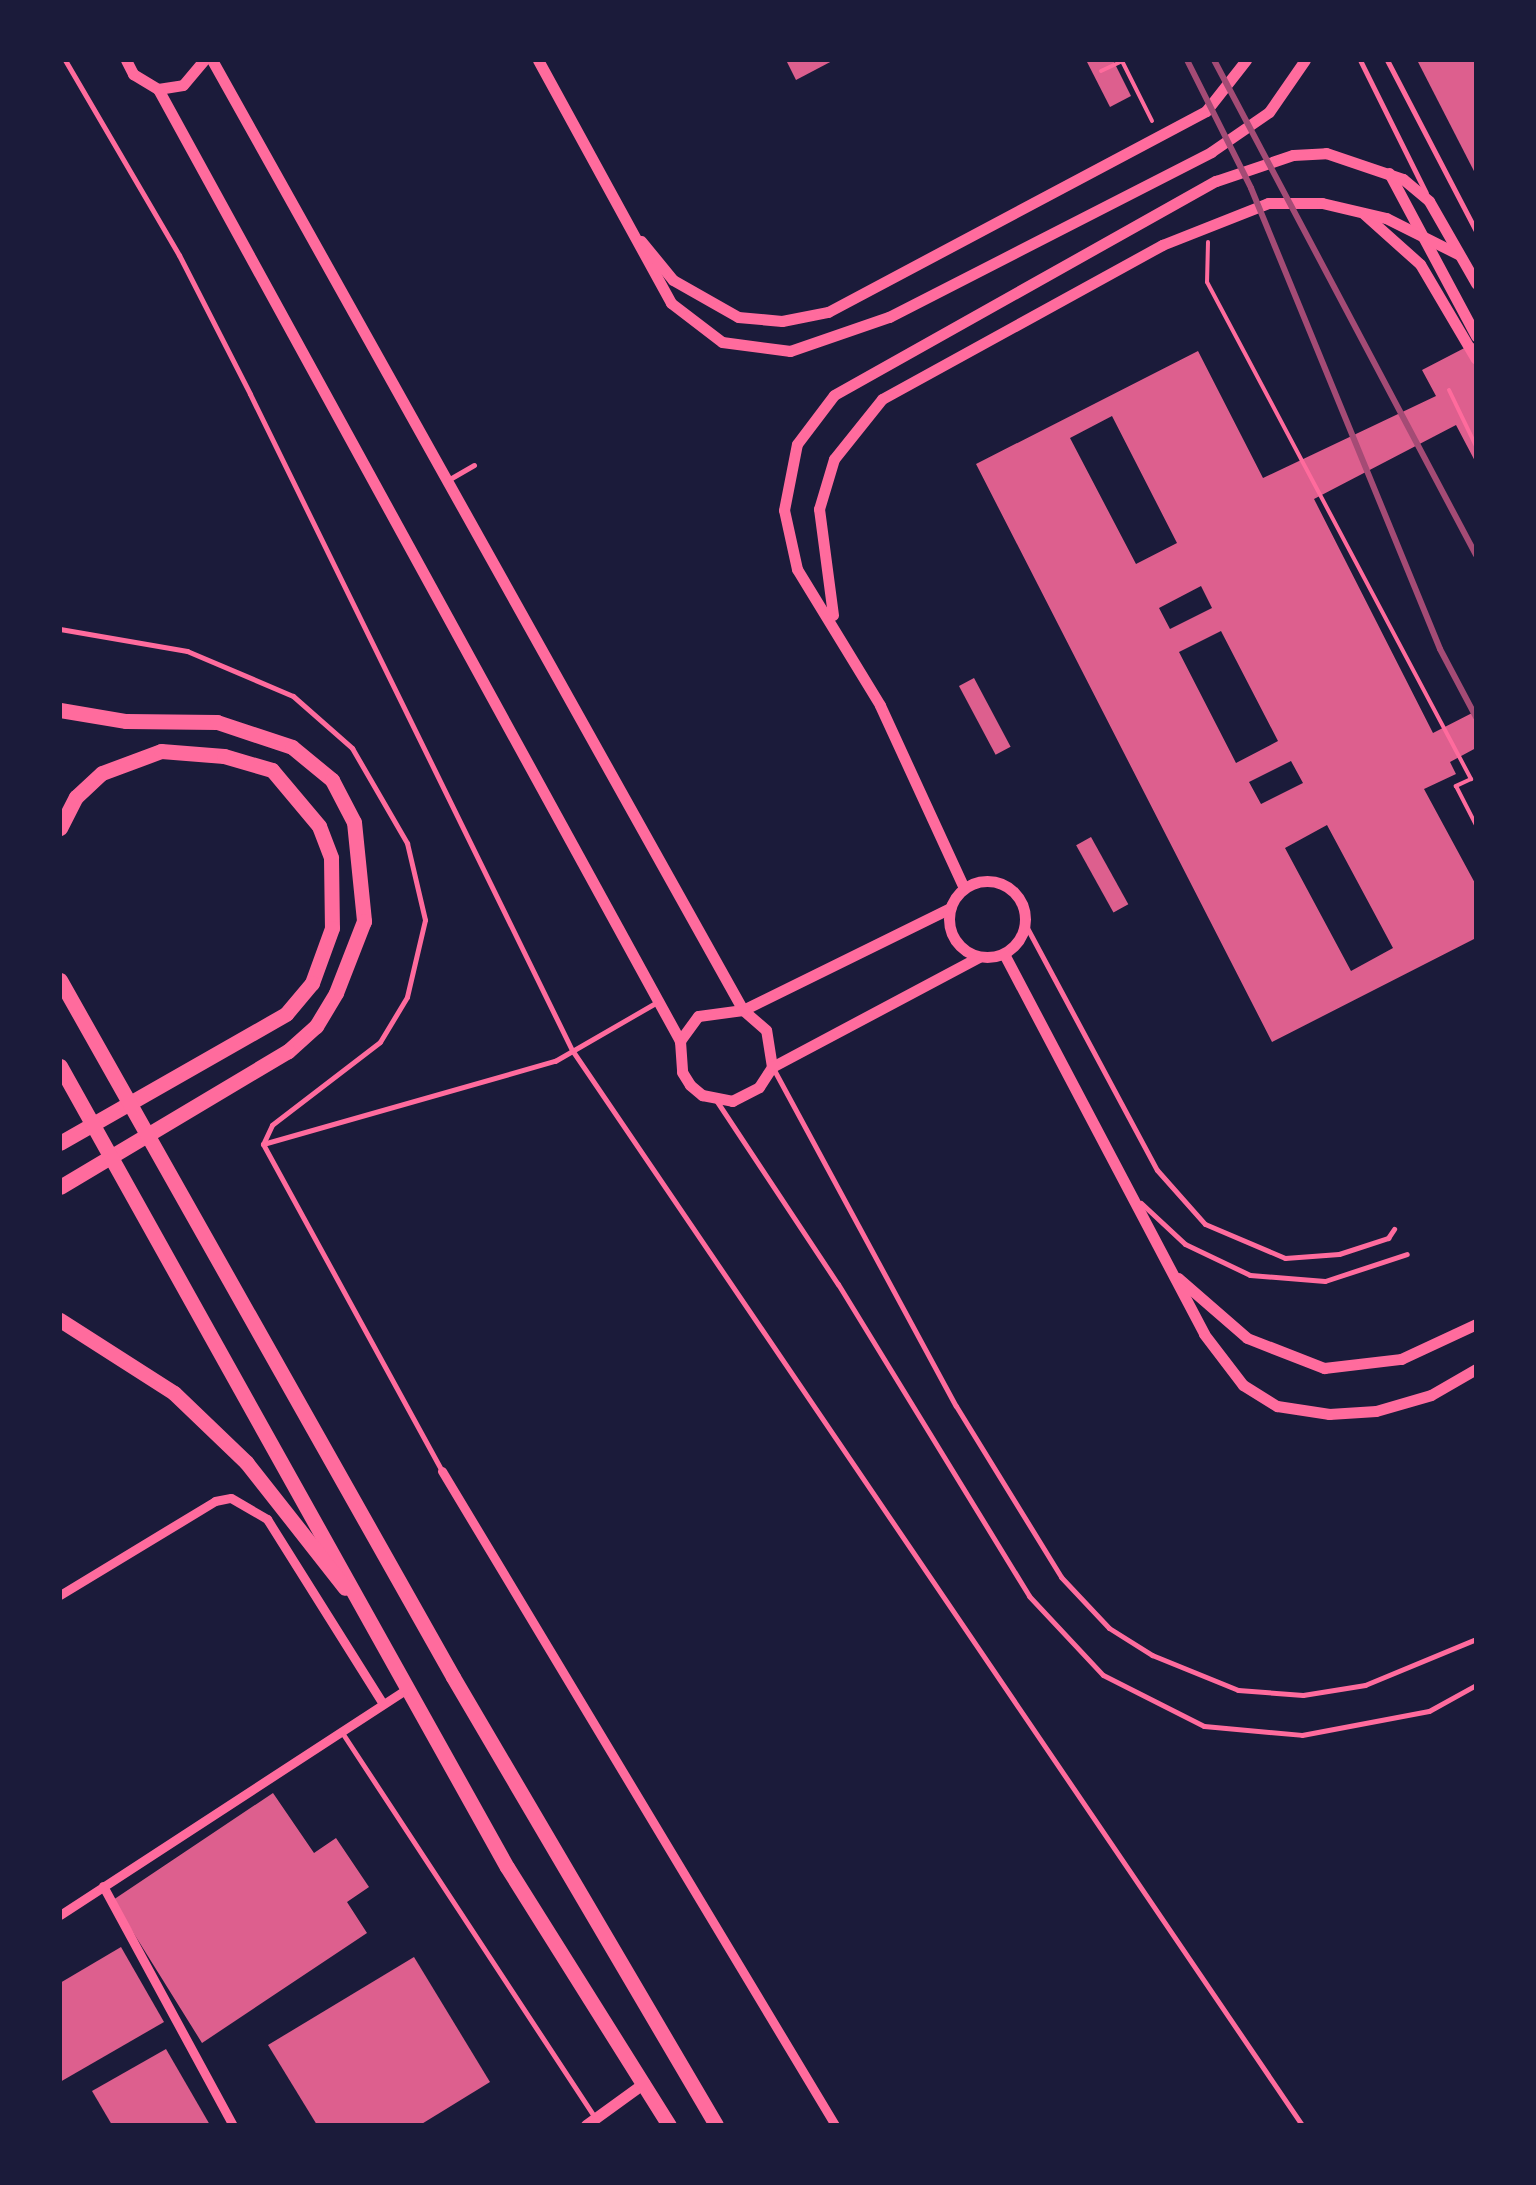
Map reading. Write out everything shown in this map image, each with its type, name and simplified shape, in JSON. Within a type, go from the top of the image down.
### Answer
[{"type":"highway","points":[[60,710],[126,721],[218,722],[292,747],[332,780],[354,822],[364,920],[336,993],[316,1026],[288,1051],[60,1188]]},
{"type":"highway","points":[[60,828],[76,796],[102,773],[160,751],[224,756],[272,770],[319,826],[331,858],[332,928],[312,982],[286,1014],[60,1143]]},
{"type":"highway","points":[[61,978],[453,1676],[716,2125]]},
{"type":"highway","points":[[60,1066],[378,1630],[506,1867],[669,2125]]},
{"type":"highway","points":[[60,1320],[174,1394],[246,1462],[378,1630]]},
{"type":"street","points":[[126,60],[133,74],[158,89],[680,1041],[690,1085],[716,1100],[747,1096],[772,1067],[979,957],[1004,954],[1025,924],[1020,900],[1001,883],[964,888],[950,908],[743,1010],[698,1016],[680,1041]]},
{"type":"street","points":[[158,89],[184,86],[208,60],[743,1010],[766,1030],[772,1067]]},
{"type":"street","points":[[538,60],[612,205],[670,302],[722,342],[790,351],[889,318],[1244,132],[1295,80],[1305,60]]},
{"type":"street","points":[[612,205],[672,280],[738,317],[782,321],[828,312],[1206,111],[1246,60]]},
{"type":"street","points":[[964,888],[834,624],[796,569],[784,510],[798,444],[834,395],[1149,217],[1256,164],[1326,153],[1390,172],[1429,200],[1476,283]]},
{"type":"street","points":[[1390,172],[1476,336]]},
{"type":"street","points":[[834,624],[821,565],[819,509],[834,459],[882,399],[1162,244],[1268,203],[1322,203],[1362,212],[1437,240],[1476,272]]},
{"type":"street","points":[[1362,212],[1420,264],[1476,359]]},
{"type":"street","points":[[950,908],[957,944],[979,957]]},
{"type":"street","points":[[1004,954],[1221,1364],[1277,1406],[1329,1414],[1376,1410],[1431,1395],[1476,1370]]},
{"type":"street","points":[[1170,1272],[1247,1338],[1324,1368],[1401,1360],[1476,1324]]},
{"type":"street","points":[[442,1471],[836,2125]]},
{"type":"street","points":[[60,1595],[231,1498],[267,1519],[383,1704]]},
{"type":"street","points":[[60,1914],[407,1689]]},
{"type":"street","points":[[103,1886],[233,2125]]},
{"type":"street","points":[[591,2121],[644,2083]]},
{"type":"lane","points":[[64,60],[232,360],[572,1050],[1302,2125]]},
{"type":"lane","points":[[1360,60],[1429,200]]},
{"type":"lane","points":[[1388,60],[1476,231]]},
{"type":"lane","points":[[446,482],[474,465]]},
{"type":"lane","points":[[60,629],[188,651],[293,696],[352,748],[407,843],[425,920],[407,997],[380,1042],[272,1125],[263,1144]]},
{"type":"lane","points":[[1025,924],[1156,1170],[1205,1224],[1285,1258],[1339,1254],[1388,1238],[1394,1230]]},
{"type":"lane","points":[[263,1144],[536,1068],[658,1001]]},
{"type":"lane","points":[[772,1067],[956,1406],[1061,1577],[1109,1628],[1152,1655],[1238,1690],[1303,1694],[1365,1685],[1476,1639]]},
{"type":"lane","points":[[716,1100],[838,1284],[1029,1596],[1103,1675],[1204,1726],[1302,1736],[1428,1711],[1476,1686]]},
{"type":"lane","points":[[263,1144],[442,1471]]},
{"type":"lane","points":[[1123,1182],[1185,1244],[1250,1275],[1325,1280],[1407,1254]]},
{"type":"lane","points":[[341,1731],[591,2121]]},
{"type":"path","points":[[1101,71],[1122,61],[1157,132]]},
{"type":"path","points":[[1209,238],[1206,282],[1471,779],[1456,786],[1476,825]]},
{"type":"path","points":[[1449,390],[1476,446]]},
{"type":"building","points":[[786,60],[834,60],[796,80]]},
{"type":"building","points":[[1086,60],[1113,60],[1131,96],[1110,107]]},
{"type":"building","points":[[1417,60],[1476,60],[1476,175]]},
{"type":"building","points":[[1476,342],[1476,463],[1456,425],[1314,499],[1433,733],[1476,711],[1476,748],[1450,762],[1456,774],[1424,789],[1476,885],[1476,938],[1272,1042],[976,464],[1198,351],[1263,478],[1436,396],[1422,370]],"holes":[[[1112,416],[1177,543],[1136,564],[1070,438]],[[1201,586],[1212,608],[1170,629],[1159,608]],[[1221,631],[1278,741],[1236,763],[1179,652]],[[1291,761],[1303,783],[1261,804],[1249,782]],[[1327,825],[1393,948],[1351,971],[1285,848]]]},
{"type":"building","points":[[974,678],[1011,747],[996,755],[959,686]]},
{"type":"building","points":[[1091,837],[1128,904],[1113,913],[1076,845]]},
{"type":"building","points":[[273,1793],[314,1853],[336,1838],[369,1887],[347,1902],[367,1933],[202,2043],[113,1900]]},
{"type":"building","points":[[121,1947],[164,2022],[60,2082],[60,1983]]},
{"type":"building","points":[[414,1957],[490,2082],[420,2125],[317,2125],[268,2045]]},
{"type":"building","points":[[166,2049],[210,2125],[112,2125],[92,2091]]},
{"type":"railway","points":[[1187,60],[1251,188],[1440,649],[1476,717]]},
{"type":"railway","points":[[1214,60],[1476,555]]}]
